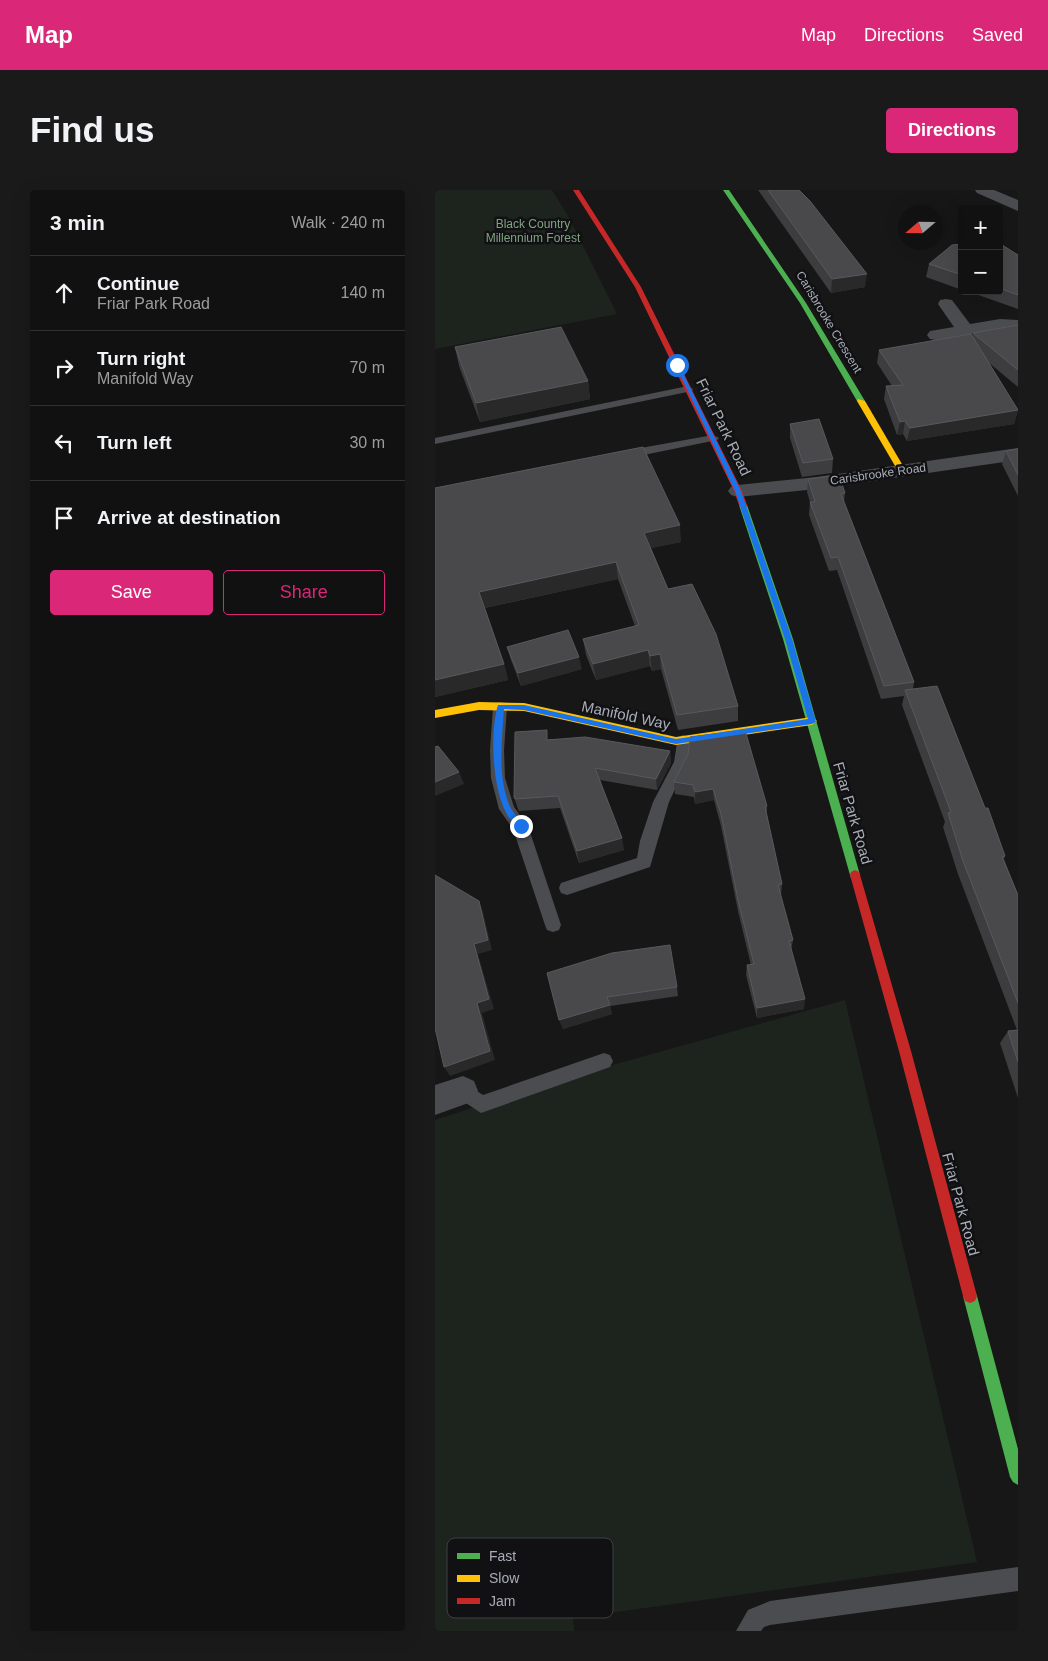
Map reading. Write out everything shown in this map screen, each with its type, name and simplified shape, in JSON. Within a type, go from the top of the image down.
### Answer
[{"type":"street","name":"Friar Park Road","points":[[576,190],[638,287],[738,491],[788,639],[812,722],[905,1051],[1018,1477]]},
{"type":"street","name":"Carisbrooke Crescent","points":[[726,190],[803,302],[901,471]]},
{"type":"street","points":[[982,190],[1018,206]]},
{"type":"street","points":[[946,304],[966,330]]},
{"type":"street","points":[[936,335],[1000,324],[1018,324]]},
{"type":"street","name":"Carisbrooke Road","points":[[738,491],[817,483],[1018,454]]},
{"type":"street","name":"Manifold Way","points":[[435,714],[479,706],[524,708],[659,739],[683,741],[812,722]]},
{"type":"street","points":[[435,1100],[463,1091]]},
{"type":"lane","points":[[435,441],[688,389]]},
{"type":"lane","points":[[615,456],[713,438]]},
{"type":"lane","points":[[500,706],[497,750],[499,778],[507,809],[521,826],[553,925]]},
{"type":"lane","points":[[567,888],[644,862],[648,841],[661,802],[681,762],[683,741]]},
{"type":"lane","points":[[463,1091],[481,1104],[603,1061]]},
{"type":"lane","points":[[748,1631],[756,1618],[770,1613],[1018,1579]]},
{"type":"green space","name":"Black Country Millennium Forest","points":[[435,190],[552,190],[567,214],[617,314],[435,349]]},
{"type":"green space","points":[[845,1000],[977,1562],[613,1612],[613,1538],[447,1538],[447,1618],[573,1618],[574,1631],[435,1631],[435,1120],[541,1085]]},
{"type":"building","points":[[768,190],[799,190],[810,201],[867,274],[832,279]]},
{"type":"building","points":[[958,244],[958,274],[929,264],[952,245]]},
{"type":"building","points":[[1003,246],[1018,255],[1018,295],[1003,289]]},
{"type":"building","points":[[1018,325],[1018,370],[973,333]]},
{"type":"building","points":[[561,327],[588,381],[476,403],[455,347]]},
{"type":"building","points":[[971,334],[1018,410],[910,428],[905,421],[900,422],[886,386],[903,385],[879,350]]},
{"type":"building","points":[[819,419],[833,459],[803,463],[790,424]]},
{"type":"building","points":[[643,447],[680,525],[644,533],[668,589],[692,584],[716,634],[738,706],[677,715],[660,654],[650,656],[648,650],[593,664],[583,639],[639,625],[616,562],[479,592],[504,664],[435,680],[435,488]]},
{"type":"building","points":[[1018,449],[1018,475],[1006,451]]},
{"type":"building","points":[[839,475],[845,493],[841,494],[914,682],[884,686],[838,557],[831,558],[810,502],[815,502],[808,479]]},
{"type":"building","points":[[568,630],[579,657],[518,673],[507,647]]},
{"type":"building","points":[[937,686],[985,808],[988,808],[1005,856],[1002,857],[1018,895],[1018,1003],[963,861],[948,813],[951,812],[905,690]]},
{"type":"building","points":[[547,730],[547,740],[585,737],[670,751],[656,779],[595,768],[622,838],[577,851],[558,796],[515,799],[515,732]]},
{"type":"building","points":[[745,730],[767,806],[765,807],[782,884],[778,885],[793,940],[789,941],[805,999],[757,1008],[747,965],[754,964],[738,900],[721,814],[713,789],[695,792],[693,785],[674,782],[688,754],[690,737]]},
{"type":"building","points":[[438,746],[459,772],[435,782],[435,747]]},
{"type":"building","points":[[435,875],[479,901],[488,940],[474,944],[489,999],[477,1003],[490,1051],[444,1067],[435,1028]]},
{"type":"building","points":[[670,945],[677,987],[607,997],[610,1005],[559,1020],[547,973],[612,953]]},
{"type":"building","points":[[1018,1030],[1018,1062],[1008,1031]]},
{"type":"traffic: fast","points":[[726,190],[803,303],[861,401]]},
{"type":"traffic: fast","points":[[743,505],[788,639],[855,875]]},
{"type":"traffic: fast","points":[[970,1296],[1018,1477]]},
{"type":"traffic: slow","points":[[861,401],[902,471]]},
{"type":"traffic: slow","points":[[435,714],[479,706],[524,707],[676,741],[812,721]]},
{"type":"traffic: jam","points":[[576,190],[638,287],[738,491],[743,505]]},
{"type":"traffic: jam","points":[[855,875],[905,1051],[970,1296]]},
{"type":"route","points":[[521,826],[507,809],[499,778],[497,750],[500,706],[524,708],[659,739],[676,741],[695,740],[812,722],[788,639],[738,491],[677,365]]}]
